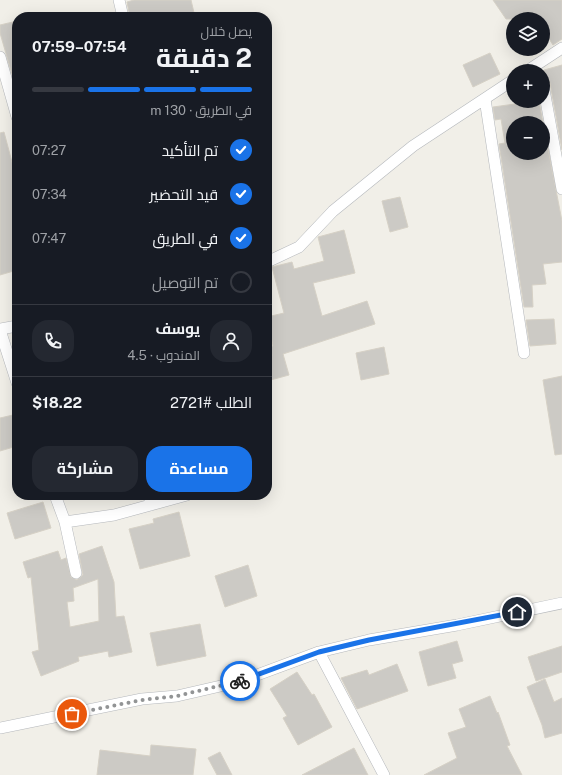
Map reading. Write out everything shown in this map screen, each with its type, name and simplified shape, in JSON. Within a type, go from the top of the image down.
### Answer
[{"type":"street","points":[[119,0],[122,12]]},
{"type":"street","points":[[543,64],[562,48]]},
{"type":"street","points":[[0,57],[12,99]]},
{"type":"street","points":[[272,260],[299,247],[333,211],[413,146],[506,85]]},
{"type":"street","points":[[485,99],[524,353]]},
{"type":"street","points":[[547,108],[562,189]]},
{"type":"street","points":[[12,327],[0,329],[12,367]]},
{"type":"street","points":[[57,500],[65,522],[76,573]]},
{"type":"street","points":[[65,522],[114,515],[150,500]]},
{"type":"street","points":[[0,728],[142,700],[184,694],[238,682],[319,652],[369,640],[457,625],[562,603]]},
{"type":"street","points":[[319,652],[384,775]]},
{"type":"building","points":[[134,0],[191,0],[194,12],[129,12],[127,2]]},
{"type":"building","points":[[493,0],[562,0],[562,39],[553,45],[550,40],[550,12],[506,12],[506,19]]},
{"type":"building","points":[[12,22],[12,74],[0,33],[0,25]]},
{"type":"building","points":[[490,53],[500,74],[473,87],[463,65]]},
{"type":"building","points":[[562,65],[562,150],[550,83],[550,68]]},
{"type":"building","points":[[506,105],[506,108],[540,108],[542,116],[506,116],[506,160],[550,160],[550,158],[562,221],[562,262],[543,264],[546,284],[532,285],[533,307],[524,307],[499,144],[505,143],[501,119],[495,120],[493,107]]},
{"type":"building","points":[[4,132],[12,162],[12,271],[0,275],[0,133]]},
{"type":"building","points":[[400,197],[408,227],[390,232],[382,201]]},
{"type":"building","points":[[344,230],[355,273],[313,283],[322,316],[367,301],[375,324],[283,354],[289,375],[272,380],[272,316],[284,313],[272,267],[292,262],[294,269],[324,261],[318,237]]},
{"type":"building","points":[[554,319],[556,344],[530,346],[526,320]]},
{"type":"building","points":[[384,347],[389,374],[361,380],[356,353]]},
{"type":"building","points":[[562,376],[562,454],[555,455],[543,380]]},
{"type":"building","points":[[12,415],[12,447],[0,451],[0,418]]},
{"type":"building","points":[[43,502],[51,528],[15,539],[7,513]]},
{"type":"building","points":[[179,512],[190,556],[140,569],[129,529],[154,523],[153,519]]},
{"type":"building","points":[[102,546],[114,582],[116,617],[124,616],[132,652],[109,657],[108,651],[78,657],[79,661],[41,676],[32,652],[39,650],[31,577],[28,578],[23,562],[58,551],[61,560],[66,558],[71,577],[77,580],[83,575],[79,554]],"holes":[[[98,579],[99,621],[70,627],[67,602],[74,601],[73,588]]]},
{"type":"building","points":[[248,565],[257,596],[225,607],[215,576]]},
{"type":"building","points":[[200,624],[206,656],[157,666],[150,633]]},
{"type":"building","points":[[457,641],[463,661],[452,664],[456,678],[428,686],[419,652]]},
{"type":"building","points":[[562,646],[562,672],[536,681],[528,657]]},
{"type":"building","points":[[397,664],[408,691],[357,709],[341,678],[367,670],[369,675]]},
{"type":"building","points":[[297,672],[312,695],[314,694],[332,727],[298,745],[283,718],[287,716],[270,689]]},
{"type":"building","points":[[545,679],[554,702],[562,698],[562,733],[545,738],[542,725],[527,687]]},
{"type":"building","points":[[490,696],[497,713],[498,712],[510,745],[507,746],[522,775],[424,775],[457,758],[448,733],[466,727],[459,709]]},
{"type":"building","points":[[151,745],[196,749],[193,775],[97,775],[100,750],[150,756]]},
{"type":"building","points":[[354,748],[368,775],[302,775]]},
{"type":"building","points":[[220,752],[232,775],[217,775],[208,758]]},
{"type":"way so far","points":[[72,714],[142,700],[177,696],[240,681]]},
{"type":"route","points":[[240,681],[319,652],[369,640],[457,625],[517,612]]}]
